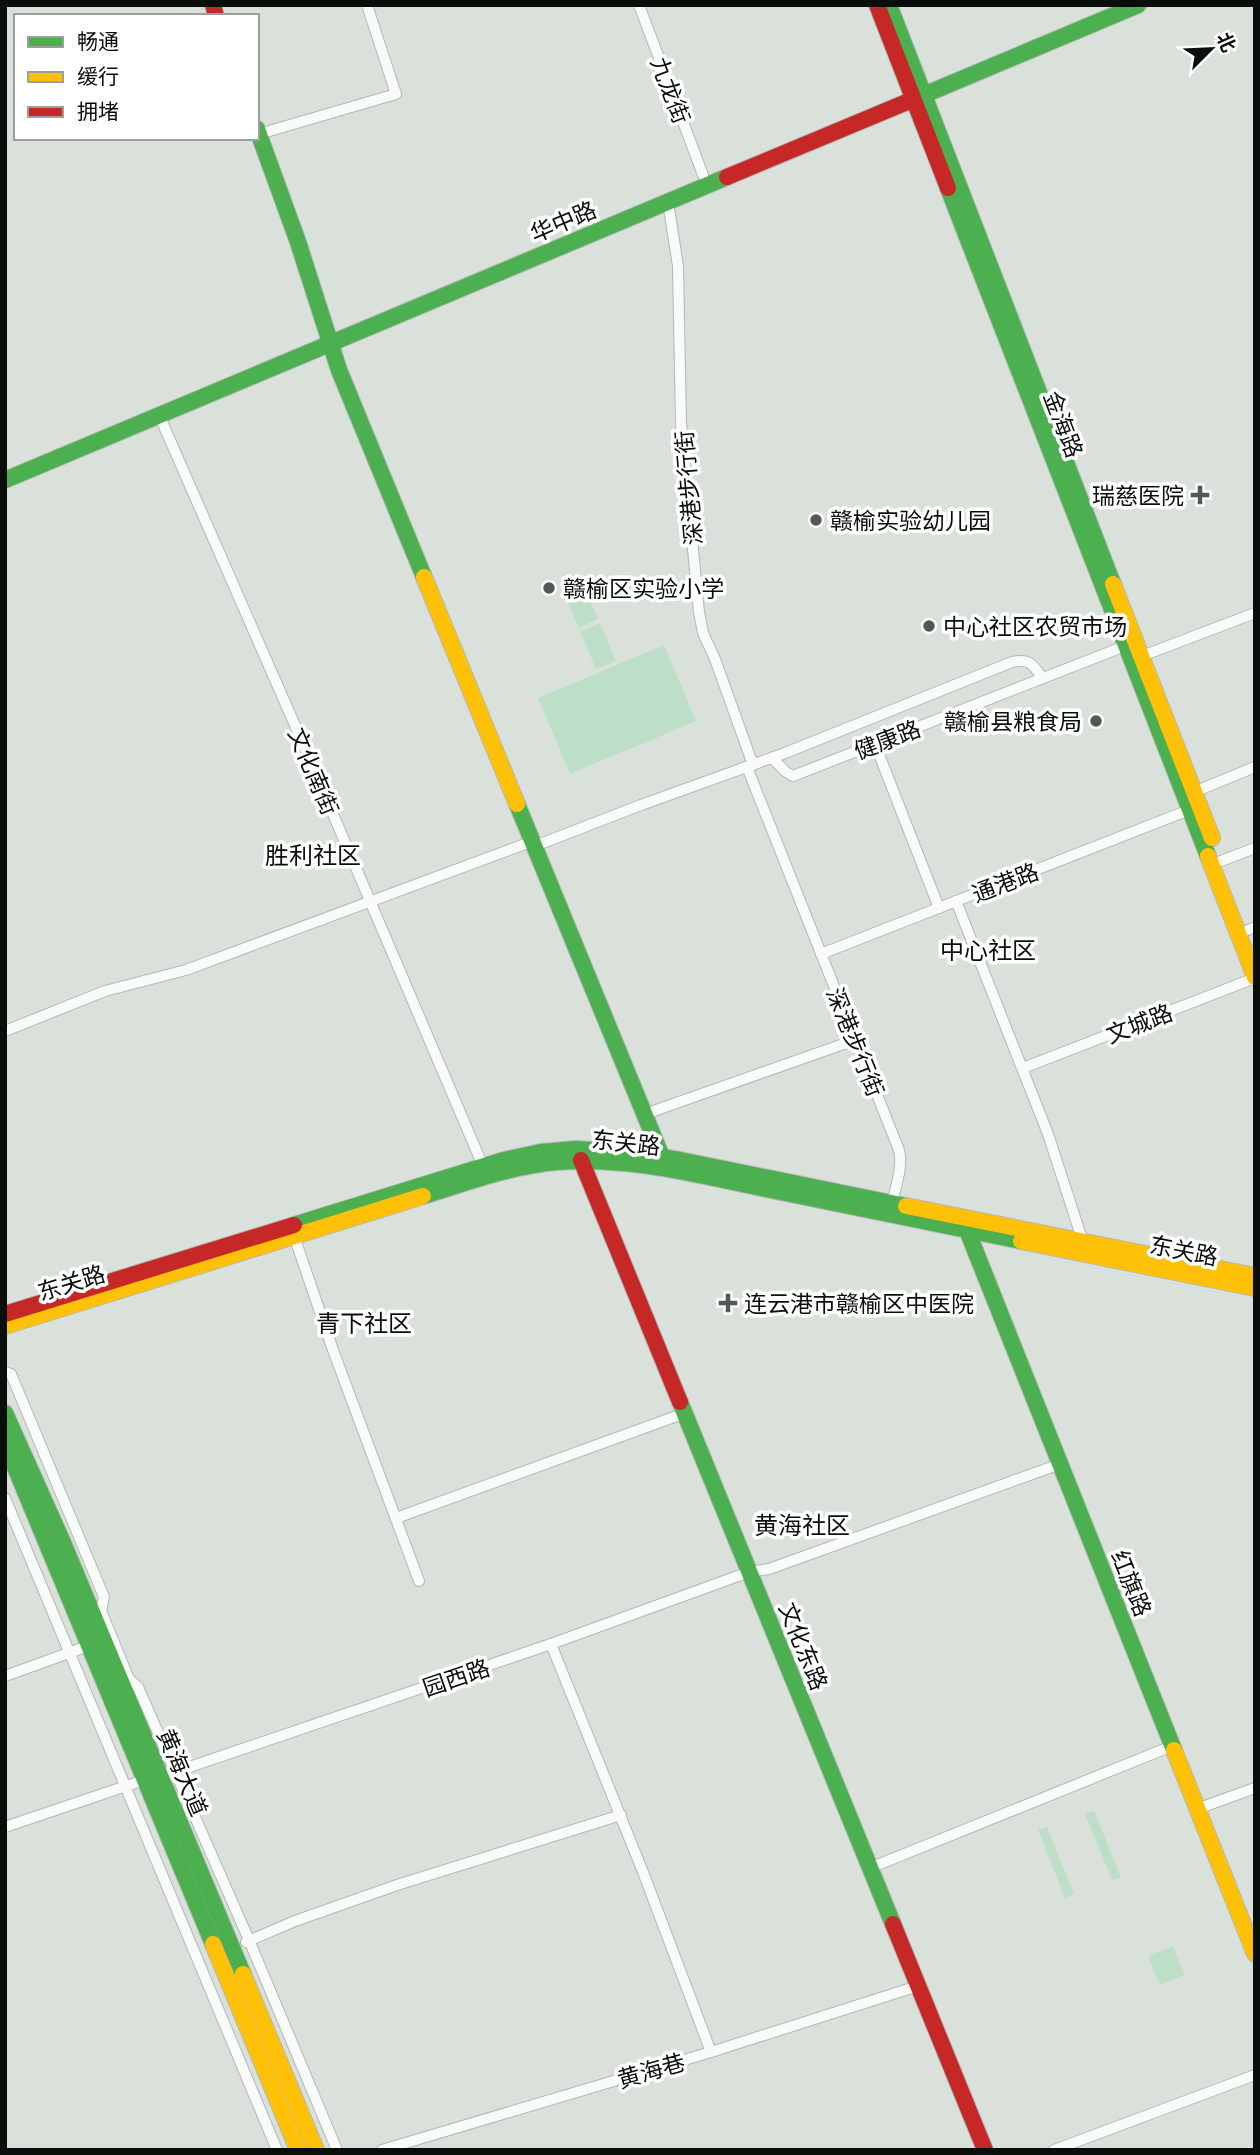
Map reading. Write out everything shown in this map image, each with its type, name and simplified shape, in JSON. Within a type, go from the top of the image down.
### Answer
[{"type":"main road","name":"金海路","points":[[877,5],[916,92],[1142,656],[1221,861],[1251,929],[1255,948]]},
{"type":"main road","name":"金海路","points":[[889,5],[916,92],[1125,646],[1255,977]]},
{"type":"main road","name":"华中路","points":[[5,468],[668,202],[1109,5]]},
{"type":"main road","name":"华中路","points":[[5,480],[159,415],[703,175],[1138,5]]},
{"type":"main road","points":[[259,135],[298,242],[339,370],[663,1157]]},
{"type":"main road","name":"东关路","points":[[5,1314],[483,1166],[555,1150],[601,1150],[663,1157],[1255,1276]]},
{"type":"main road","name":"东关路","points":[[5,1326],[521,1167],[582,1160],[678,1171],[1255,1288]]},
{"type":"main road","name":"文化东路","points":[[582,1160],[985,2150]]},
{"type":"main road","name":"红旗路","points":[[967,1230],[1255,1954]]},
{"type":"main road","name":"黄海大道","points":[[5,1413],[168,1774],[231,1947],[316,2150]]},
{"type":"main road","name":"黄海大道","points":[[5,1443],[298,2150]]},
{"type":"street","points":[[259,132],[396,94],[367,5]]},
{"type":"street","name":"九龙街","points":[[639,5],[703,175]]},
{"type":"street","name":"深港步行街","points":[[668,202],[678,266],[681,424],[703,633],[715,659],[750,766],[901,1158],[892,1203]]},
{"type":"street","name":"文化南街","points":[[159,415],[483,1166]]},
{"type":"street","points":[[1142,656],[1255,613]]},
{"type":"street","name":"健康路","points":[[772,758],[793,776],[1125,646]]},
{"type":"street","points":[[5,1031],[105,991],[186,970],[772,758],[1012,662],[1024,660],[1031,663],[1043,678]]},
{"type":"street","points":[[876,744],[939,908]]},
{"type":"street","points":[[1194,792],[1255,767]]},
{"type":"street","name":"通港路","points":[[821,954],[1189,810]]},
{"type":"street","points":[[1221,861],[1255,848]]},
{"type":"street","points":[[957,901],[1048,1134],[1083,1242]]},
{"type":"street","name":"文城路","points":[[1023,1068],[1255,977]]},
{"type":"street","points":[[645,1114],[855,1040]]},
{"type":"street","points":[[294,1236],[333,1350],[419,1581]]},
{"type":"street","points":[[5,1372],[11,1374],[104,1597],[102,1611],[129,1679],[138,1687],[168,1774],[250,1940],[337,2150]]},
{"type":"street","points":[[396,1518],[685,1413]]},
{"type":"street","name":"园西路","points":[[168,1774],[551,1644],[749,1572],[769,1569],[1060,1464]]},
{"type":"street","points":[[5,1497],[277,2150]]},
{"type":"street","points":[[551,1644],[621,1815],[711,2052]]},
{"type":"street","points":[[5,1676],[88,1646]]},
{"type":"street","points":[[870,1868],[1172,1746]]},
{"type":"street","points":[[5,1827],[144,1780]]},
{"type":"street","points":[[1197,1809],[1255,1788]]},
{"type":"street","points":[[231,1947],[397,1885],[621,1815]]},
{"type":"street","name":"黄海巷","points":[[382,2150],[711,2052],[918,1986]]},
{"type":"street","points":[[1054,2150],[1255,2075]]},
{"type":"green space","points":[[582,582],[598,619],[579,628],[562,590]]},
{"type":"green space","points":[[600,623],[616,661],[596,669],[580,632]]},
{"type":"green space","points":[[664,645],[696,721],[570,774],[538,698]]},
{"type":"green space","points":[[1094,1811],[1121,1877],[1112,1880],[1085,1814]]},
{"type":"green space","points":[[1047,1827],[1074,1894],[1065,1898],[1038,1830]]},
{"type":"green space","points":[[1173,1946],[1185,1975],[1160,1985],[1148,1957]]},
{"type":"traffic: fast","points":[[889,5],[1113,584]]},
{"type":"traffic: fast","points":[[907,102],[1138,5]]},
{"type":"traffic: fast","points":[[259,135],[298,242],[339,370],[424,577]]},
{"type":"traffic: fast","points":[[5,480],[727,177]]},
{"type":"traffic: fast","points":[[948,188],[1208,856]]},
{"type":"traffic: fast","points":[[517,804],[662,1157]]},
{"type":"traffic: fast","points":[[294,1225],[504,1160],[541,1152],[576,1149],[628,1152],[680,1160],[906,1206]]},
{"type":"traffic: fast","points":[[423,1196],[522,1167],[583,1161],[636,1164],[1021,1241]]},
{"type":"traffic: fast","points":[[967,1230],[1174,1750]]},
{"type":"traffic: fast","points":[[680,1402],[893,1924]]},
{"type":"traffic: fast","points":[[5,1413],[64,1545],[243,1974]]},
{"type":"traffic: fast","points":[[5,1443],[213,1944]]},
{"type":"traffic: slow","points":[[424,577],[517,804]]},
{"type":"traffic: slow","points":[[1113,584],[1212,838]]},
{"type":"traffic: slow","points":[[1208,856],[1255,977]]},
{"type":"traffic: slow","points":[[5,1326],[423,1196]]},
{"type":"traffic: slow","points":[[906,1206],[1255,1276]]},
{"type":"traffic: slow","points":[[1021,1241],[1255,1288]]},
{"type":"traffic: slow","points":[[1174,1750],[1255,1954]]},
{"type":"traffic: slow","points":[[213,1944],[298,2150]]},
{"type":"traffic: slow","points":[[243,1974],[316,2150]]},
{"type":"traffic: jam","points":[[213,5],[215,14]]},
{"type":"traffic: jam","points":[[877,5],[948,188]]},
{"type":"traffic: jam","points":[[727,177],[907,102]]},
{"type":"traffic: jam","points":[[581,1160],[680,1402]]},
{"type":"traffic: jam","points":[[5,1314],[294,1225]]},
{"type":"traffic: jam","points":[[893,1924],[985,2150]]},
{"type":"place","name":"瑞慈医院","points":[[1200,495]]},
{"type":"place","name":"赣榆实验幼儿园","points":[[816,520]]},
{"type":"place","name":"赣榆区实验小学","points":[[549,588]]},
{"type":"place","name":"中心社区农贸市场","points":[[929,626]]},
{"type":"place","name":"赣榆县粮食局","points":[[1096,721]]},
{"type":"place","name":"连云港市赣榆区中医院","points":[[728,1303]]},
{"type":"district","name":"胜利社区","points":[[313,854]]},
{"type":"district","name":"中心社区","points":[[988,949]]},
{"type":"district","name":"青下社区","points":[[364,1322]]},
{"type":"district","name":"黄海社区","points":[[802,1524]]}]
